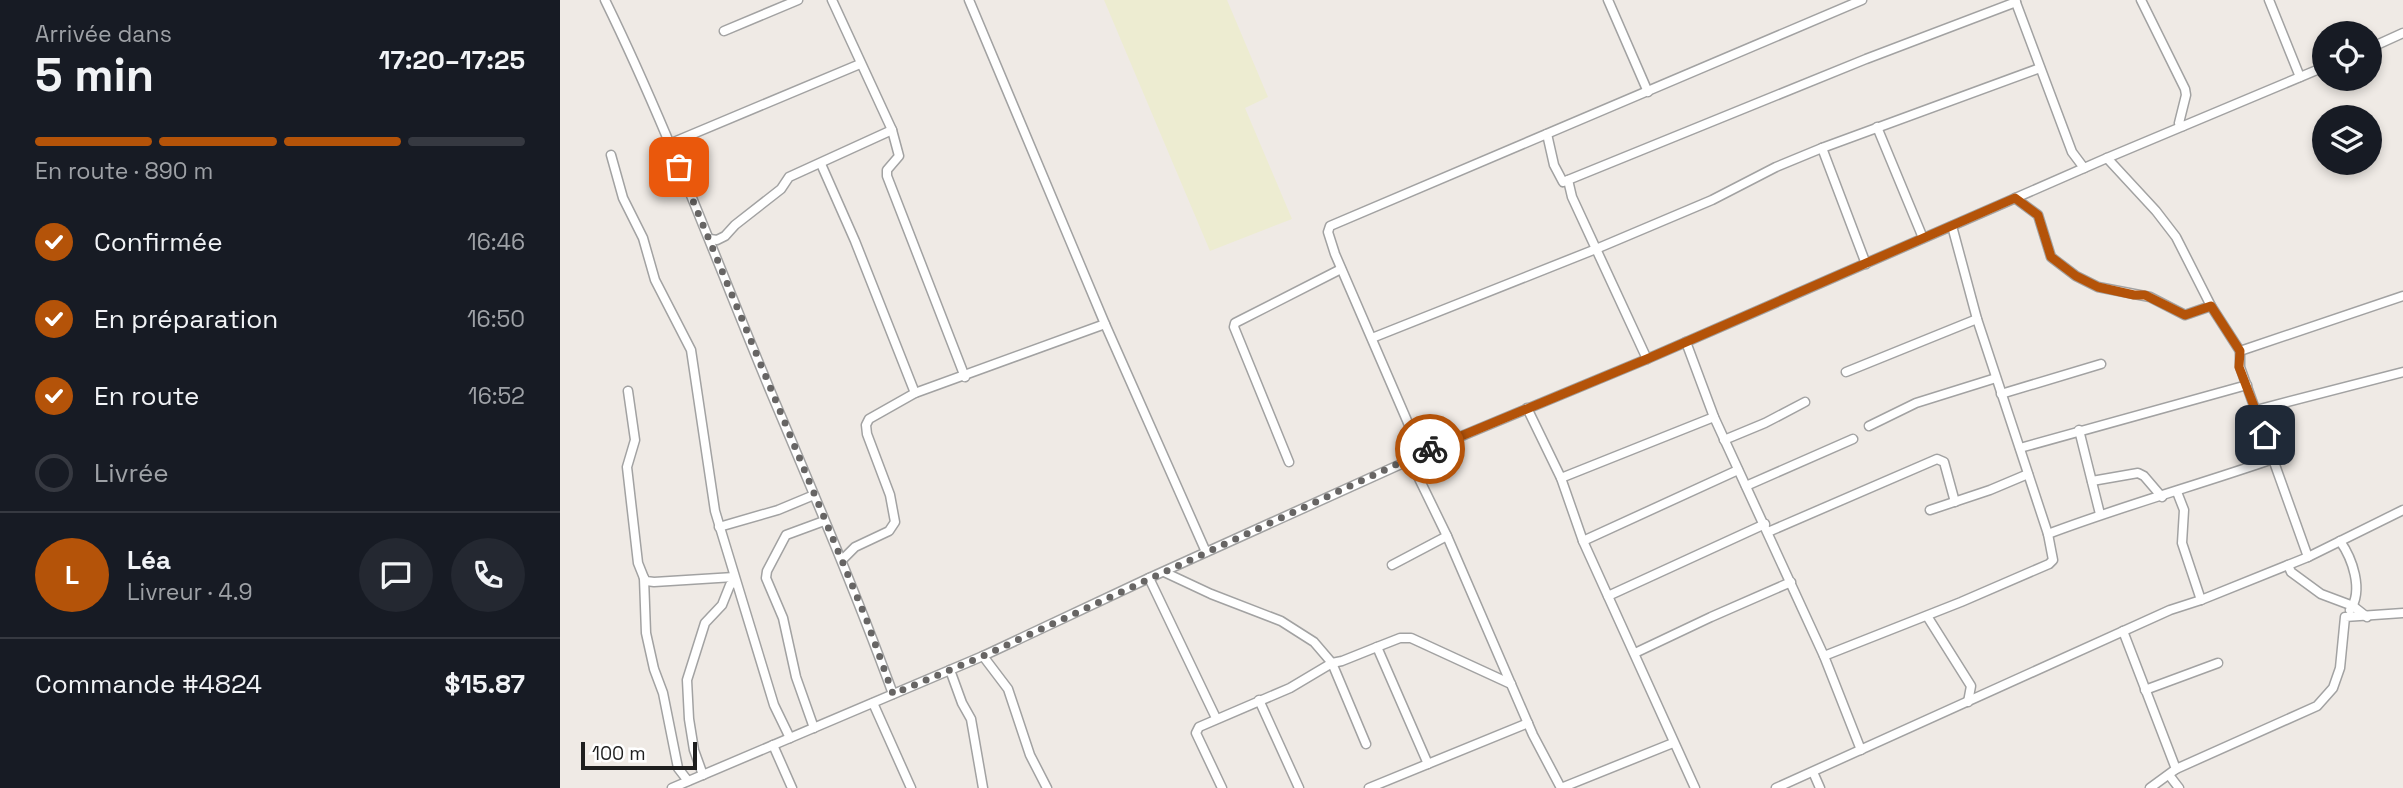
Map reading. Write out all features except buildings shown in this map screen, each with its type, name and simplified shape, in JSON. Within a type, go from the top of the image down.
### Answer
[{"type":"street","points":[[606,0],[642,77],[710,239],[842,560],[893,694]]},
{"type":"street","points":[[724,31],[799,0]]},
{"type":"street","points":[[832,0],[892,130],[899,156],[887,170],[889,183],[965,377]]},
{"type":"street","points":[[969,0],[1105,324],[1206,552]]},
{"type":"street","points":[[1608,0],[1648,92]]},
{"type":"street","points":[[1421,453],[1341,269],[1328,232],[1331,225],[1861,0]]},
{"type":"street","points":[[2269,0],[2300,77]]},
{"type":"street","points":[[1547,134],[1558,174],[1563,182],[2016,1],[2072,152],[2084,168]]},
{"type":"street","points":[[2144,1],[2185,89],[2186,96],[2179,123],[2183,126]]},
{"type":"street","points":[[2382,43],[2403,33]]},
{"type":"street","points":[[669,144],[860,64]]},
{"type":"street","points":[[1372,338],[1712,200],[1776,167],[1822,148],[2040,68]]},
{"type":"street","points":[[672,788],[983,656],[1421,453],[1647,359],[2107,158],[2312,72]]},
{"type":"street","points":[[1877,127],[1923,239]]},
{"type":"street","points":[[710,239],[717,240],[725,236],[781,189],[789,177],[892,130]]},
{"type":"street","points":[[1822,148],[1866,264]]},
{"type":"street","points":[[611,155],[623,198],[643,238],[656,280],[691,350],[710,488],[719,527],[774,705],[790,738]]},
{"type":"street","points":[[2107,158],[2167,224],[2211,306],[2240,351],[2239,367],[2308,556]]},
{"type":"street","points":[[821,164],[855,241],[915,393]]},
{"type":"street","points":[[1568,180],[1572,197],[1647,359]]},
{"type":"street","points":[[2015,198],[2038,215],[2051,257],[2089,284],[2134,295],[2145,295],[2185,315],[2211,306]]},
{"type":"street","points":[[1824,656],[1927,616],[2052,562],[2048,534],[1977,320],[1952,226]]},
{"type":"street","points":[[1289,463],[1234,327],[1235,323],[1341,269]]},
{"type":"street","points":[[2240,351],[2403,296]]},
{"type":"street","points":[[1846,372],[1977,320]]},
{"type":"street","points":[[842,560],[852,549],[889,531],[896,519],[866,425],[879,413],[915,393],[1105,324]]},
{"type":"street","points":[[1686,342],[1714,417],[1824,656],[1861,750]]},
{"type":"street","points":[[2001,394],[2101,364]]},
{"type":"street","points":[[2256,410],[2403,372]]},
{"type":"street","points":[[1869,426],[1916,403],[1996,378]]},
{"type":"street","points":[[2020,448],[2247,385]]},
{"type":"street","points":[[628,391],[635,440],[627,467],[638,564],[646,581],[734,579]]},
{"type":"street","points":[[1724,440],[1805,402]]},
{"type":"street","points":[[1527,408],[1561,478],[1583,541],[1695,788]]},
{"type":"street","points":[[1561,478],[1714,417]]},
{"type":"street","points":[[2078,430],[2100,514]]},
{"type":"street","points":[[1746,486],[1853,439]]},
{"type":"street","points":[[1608,596],[1937,459],[1944,462],[1955,502]]},
{"type":"street","points":[[2048,534],[2100,514],[2177,492],[2273,459]]},
{"type":"street","points":[[1410,460],[1447,536],[1528,723],[1561,788],[1673,743]]},
{"type":"street","points":[[1583,541],[1738,470]]},
{"type":"street","points":[[2092,481],[2138,473],[2162,496]]},
{"type":"street","points":[[1930,510],[2028,474]]},
{"type":"street","points":[[2177,492],[2185,510],[2182,543],[2201,600]]},
{"type":"street","points":[[719,527],[778,510],[814,495]]},
{"type":"street","points":[[1776,788],[2170,610],[2288,565],[2403,510]]},
{"type":"street","points":[[814,728],[796,677],[783,618],[766,578],[786,535],[824,521]]},
{"type":"street","points":[[1392,565],[1447,536]]},
{"type":"street","points":[[2150,788],[2173,772],[2317,706],[2333,688],[2340,668],[2345,617],[2353,606],[2356,594],[2350,557],[2340,541]]},
{"type":"street","points":[[2288,565],[2291,572],[2321,594],[2353,606],[2367,617]]},
{"type":"street","points":[[1164,572],[1211,594],[1282,621],[1314,642],[1332,663],[1366,744]]},
{"type":"street","points":[[645,578],[646,633],[654,669],[663,693],[678,768],[688,781]]},
{"type":"street","points":[[1149,578],[1216,718]]},
{"type":"street","points":[[704,775],[694,750],[687,680],[705,623],[722,605],[734,579]]},
{"type":"street","points":[[1635,653],[1791,582]]},
{"type":"street","points":[[2345,617],[2403,613]]},
{"type":"street","points":[[1927,616],[1971,686],[1968,702]]},
{"type":"street","points":[[2123,631],[2179,788]]},
{"type":"street","points":[[1222,788],[1196,733],[1199,727],[1290,688],[1332,663],[1399,638],[1411,638],[1511,684]]},
{"type":"street","points":[[1377,647],[1428,764]]},
{"type":"street","points":[[983,656],[1008,689],[1030,755],[1047,788]]},
{"type":"street","points":[[2146,690],[2218,663]]},
{"type":"street","points":[[950,670],[971,719],[983,788]]},
{"type":"street","points":[[1259,700],[1299,788]]},
{"type":"street","points":[[873,703],[911,788]]},
{"type":"street","points":[[1369,788],[1528,723]]},
{"type":"street","points":[[773,746],[792,788]]},
{"type":"street","points":[[1812,772],[1820,788]]},
{"type":"green space","points":[[1104,0],[1227,0],[1268,97],[1245,108],[1292,219],[1210,251]]},
{"type":"way so far","points":[[679,167],[867,621],[893,694],[983,656],[1430,449]]},
{"type":"route","points":[[1430,449],[1647,359],[2015,198],[2038,215],[2051,257],[2089,284],[2134,295],[2145,295],[2185,315],[2211,306],[2240,351],[2239,367],[2265,435]]}]
